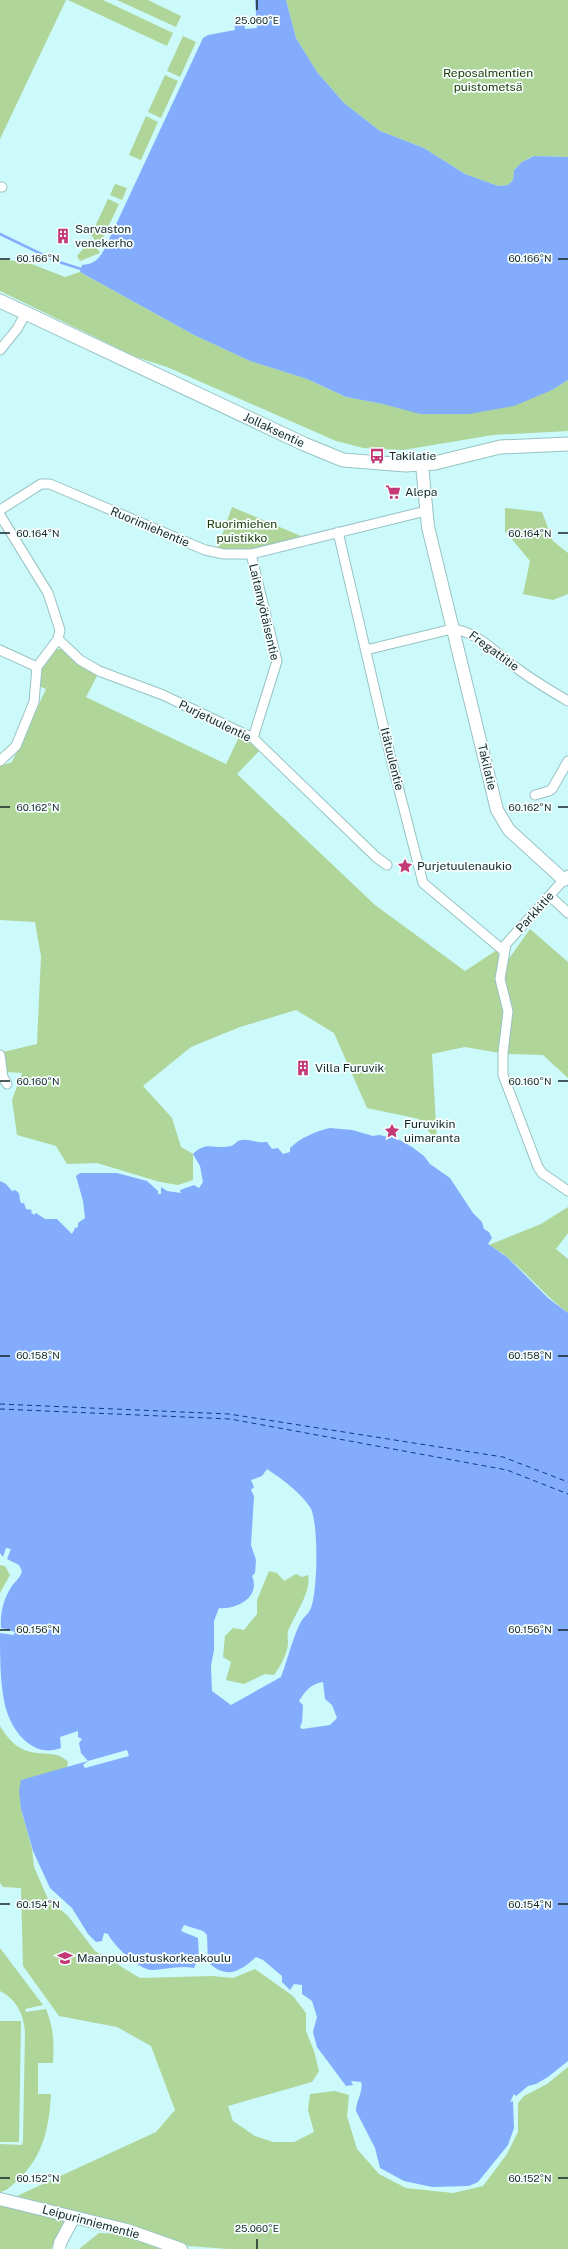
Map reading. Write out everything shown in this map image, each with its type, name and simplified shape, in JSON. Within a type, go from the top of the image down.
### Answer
[{"type":"main road","name":"Jollaksentie","points":[[0,300],[329,455],[362,463],[422,465],[500,447],[567,445]]},
{"type":"street","points":[[0,350],[17,329],[26,313]]},
{"type":"street","name":"Takilatie","points":[[422,465],[426,511],[452,629],[500,818],[509,830],[566,877]]},
{"type":"street","name":"Ruorimiehentie","points":[[0,510],[41,484],[50,484],[205,550],[224,554],[251,554],[426,511]]},
{"type":"street","points":[[0,515],[48,593],[60,630],[58,639],[37,667],[36,693],[16,746],[0,760]]},
{"type":"street","name":"Itätuulentie","points":[[338,532],[423,884],[504,951]]},
{"type":"street","name":"Laitamyötäisentie","points":[[251,554],[277,661],[253,738]]},
{"type":"street","name":"Fregattitie","points":[[366,650],[452,629],[471,634],[518,669],[568,701]]},
{"type":"street","name":"Purjetuulentie","points":[[58,639],[80,660],[99,671],[163,695],[253,738],[376,857],[387,865]]},
{"type":"street","points":[[0,650],[37,667]]},
{"type":"street","points":[[535,795],[549,792],[568,761]]},
{"type":"street","name":"Parkkitie","points":[[504,951],[506,944],[566,877]]},
{"type":"street","points":[[550,896],[568,913]]},
{"type":"street","points":[[504,951],[505,960],[500,979],[508,1011],[503,1053],[505,1084],[538,1167],[542,1173],[568,1191]]},
{"type":"street","points":[[0,1055],[3,1077],[7,1084]]},
{"type":"street","name":"Leipurinniementie","points":[[0,2199],[127,2230],[181,2249]]},
{"type":"street","points":[[59,2249],[60,2243],[74,2217]]},
{"type":"green space","points":[[0,0],[66,0],[0,139]]},
{"type":"green space","points":[[68,0],[103,0],[173,33],[167,46]]},
{"type":"green space","points":[[117,0],[148,0],[181,16],[176,27]]},
{"type":"green space","name":"Reposalmentien puistometsä","points":[[286,0],[568,0],[568,157],[533,156],[522,162],[514,170],[513,180],[508,185],[498,186],[465,174],[424,148],[380,131],[344,103],[317,72],[296,38]]},
{"type":"green space","points":[[183,36],[196,42],[180,77],[167,71]]},
{"type":"green space","points":[[165,75],[178,81],[161,118],[148,112]]},
{"type":"green space","points":[[146,116],[158,122],[141,160],[129,155]]},
{"type":"green space","points":[[115,184],[127,188],[122,200],[110,195]]},
{"type":"green space","points":[[108,199],[119,204],[99,246],[91,235]]},
{"type":"green space","points":[[90,238],[100,253],[80,261],[77,256]]},
{"type":"green space","points":[[0,259],[29,263],[65,277],[80,272],[194,335],[250,361],[307,379],[346,397],[383,404],[552,390],[568,380],[568,431],[493,435],[403,450],[363,448],[336,441],[167,367],[136,357],[0,291]]},
{"type":"green space","name":"Ruorimiehen puistikko","points":[[232,507],[301,536],[270,545],[249,549],[217,549]]},
{"type":"green space","points":[[505,508],[542,512],[553,541],[568,553],[568,594],[553,600],[523,594],[530,561],[505,531]]},
{"type":"green space","points":[[56,649],[61,649],[98,674],[86,697],[226,764],[242,731],[262,748],[237,774],[375,905],[465,971],[497,950],[501,962],[504,988],[504,1014],[500,1053],[465,1047],[432,1054],[437,1142],[419,1119],[367,1108],[334,1033],[296,1010],[240,1027],[191,1047],[143,1086],[172,1118],[181,1147],[193,1154],[193,1180],[178,1185],[160,1182],[97,1163],[67,1164],[56,1146],[17,1135],[12,1100],[22,1073],[7,1072],[3,1052],[37,1044],[41,956],[35,922],[0,920],[0,766],[12,762],[46,689],[39,686],[41,670]]},
{"type":"green space","points":[[530,929],[568,962],[568,1078],[543,1055],[505,1054],[503,979],[508,960]]},
{"type":"green space","points":[[568,1207],[568,1233],[556,1249],[568,1259],[568,1313],[552,1300],[504,1254],[489,1245],[541,1224]]},
{"type":"green space","points":[[0,1565],[5,1566],[10,1575],[0,1593]]},
{"type":"green space","points":[[269,1571],[277,1573],[284,1581],[296,1574],[302,1577],[308,1575],[309,1581],[305,1596],[288,1631],[288,1643],[285,1656],[274,1675],[265,1674],[244,1684],[226,1680],[231,1662],[223,1657],[225,1636],[233,1628],[244,1630],[257,1614],[257,1600]]},
{"type":"green space","points":[[0,1726],[9,1739],[19,1747],[37,1753],[54,1754],[68,1762],[67,1769],[21,1780],[21,1809],[32,1849],[34,1867],[48,1899],[68,1916],[95,1951],[140,1978],[212,1976],[233,1978],[255,1969],[293,1996],[306,2013],[306,2031],[314,2051],[319,2071],[312,2082],[228,2106],[233,2121],[255,2136],[273,2142],[294,2142],[314,2132],[308,2110],[310,2094],[335,2091],[349,2095],[347,2116],[357,2149],[379,2174],[406,2188],[453,2193],[483,2186],[507,2154],[518,2132],[518,2103],[524,2096],[547,2084],[568,2067],[568,2249],[227,2249],[189,2246],[94,2216],[17,2196],[156,2132],[175,2110],[151,2046],[117,2027],[59,2016],[23,1966],[21,1888],[3,1887],[0,1883]]},
{"type":"green space","points":[[0,1948],[43,2005],[25,2009],[26,2012],[46,2009],[53,2036],[53,2063],[38,2063],[38,2094],[51,2094],[47,2129],[40,2150],[28,2169],[20,2178],[6,2190],[0,2192],[0,2144],[22,2145],[23,2140],[25,2032],[21,2013],[15,2003],[6,1994],[0,1991]]},
{"type":"green space","points":[[0,2021],[21,2021],[19,2142],[0,2142]]},
{"type":"green space","points":[[0,2204],[64,2221],[51,2249],[0,2249]]},
{"type":"green space","points":[[99,2233],[118,2234],[161,2249],[79,2249]]},
{"type":"water","points":[[255,0],[286,0],[296,38],[317,72],[344,103],[380,131],[424,148],[465,174],[498,186],[508,185],[513,180],[514,170],[522,162],[534,156],[568,157],[568,380],[552,390],[514,406],[469,414],[420,414],[383,404],[346,397],[307,379],[250,361],[194,335],[80,272],[82,265],[90,264],[95,261],[104,250],[203,38],[208,35],[235,30],[234,20],[244,19],[245,29],[257,28]]},
{"type":"water","points":[[325,1129],[352,1130],[373,1136],[379,1135],[398,1139],[424,1156],[430,1164],[450,1178],[473,1213],[482,1222],[484,1229],[489,1232],[492,1238],[488,1244],[507,1257],[548,1298],[568,1313],[568,2061],[548,2077],[536,2084],[528,2086],[516,2096],[514,2094],[510,2102],[513,2101],[514,2128],[508,2145],[478,2182],[469,2186],[432,2187],[404,2181],[380,2168],[375,2148],[356,2111],[362,2085],[361,2082],[351,2081],[353,2085],[346,2086],[317,2047],[313,2032],[317,2017],[312,2001],[302,1994],[302,1985],[294,1984],[290,1990],[282,1982],[282,1976],[263,1960],[256,1957],[250,1963],[238,1970],[232,1972],[220,1971],[208,1962],[207,1935],[203,1931],[184,1925],[181,1931],[198,1938],[199,1957],[194,1968],[184,1967],[153,1970],[148,1969],[134,1962],[115,1944],[108,1934],[104,1933],[102,1941],[96,1942],[88,1934],[72,1908],[50,1888],[33,1851],[21,1809],[19,1791],[21,1780],[88,1761],[81,1753],[79,1743],[82,1739],[78,1737],[78,1731],[60,1737],[61,1748],[43,1750],[35,1747],[21,1737],[15,1729],[7,1712],[3,1694],[0,1633],[14,1635],[15,1632],[1,1628],[1,1618],[4,1603],[8,1594],[22,1571],[19,1565],[7,1559],[11,1549],[6,1548],[3,1557],[0,1553],[0,1181],[6,1184],[12,1191],[15,1190],[19,1194],[21,1203],[24,1203],[26,1209],[32,1210],[31,1212],[34,1215],[36,1213],[45,1219],[57,1219],[72,1234],[75,1228],[78,1227],[78,1223],[85,1218],[83,1201],[76,1176],[80,1173],[117,1173],[147,1181],[158,1191],[158,1194],[161,1194],[161,1187],[167,1191],[181,1193],[180,1190],[194,1185],[199,1188],[203,1182],[200,1166],[193,1154],[203,1147],[225,1147],[231,1146],[242,1140],[248,1140],[267,1142],[272,1149],[278,1148],[283,1154],[290,1152],[290,1148],[303,1138]],"holes":[[[267,1469],[285,1481],[306,1501],[310,1507],[313,1515],[316,1542],[315,1590],[310,1610],[299,1626],[281,1677],[231,1705],[212,1691],[211,1666],[214,1650],[214,1621],[219,1608],[233,1607],[246,1601],[253,1590],[254,1583],[252,1576],[255,1573],[256,1560],[251,1545],[254,1496],[251,1490],[254,1487],[251,1480],[262,1476]],[[323,1682],[325,1699],[332,1705],[337,1718],[330,1725],[302,1729],[300,1727],[302,1722],[303,1705],[299,1701],[309,1688],[315,1684]]]},
{"type":"pier","points":[[127,1750],[129,1756],[85,1768],[83,1765],[88,1761]]},
{"type":"waterway","points":[[0,234],[56,261],[81,269]]},
{"type":"ferry route","points":[[0,1404],[229,1414],[503,1457],[568,1482]]},
{"type":"ferry route","points":[[0,1409],[230,1419],[507,1470],[568,1494]]},
{"type":"place","name":"Sarvaston venekerho","points":[[63,236]]},
{"type":"place","name":"Takilatie","points":[[377,456]]},
{"type":"place","name":"Alepa","points":[[393,492]]},
{"type":"place","name":"Purjetuulenaukio","points":[[405,866]]},
{"type":"place","name":"Villa Furuvik","points":[[303,1068]]},
{"type":"place","name":"Furuvikin uimaranta","points":[[392,1131]]},
{"type":"place","name":"Maanpuolustuskorkeakoulu","points":[[65,1958]]}]
